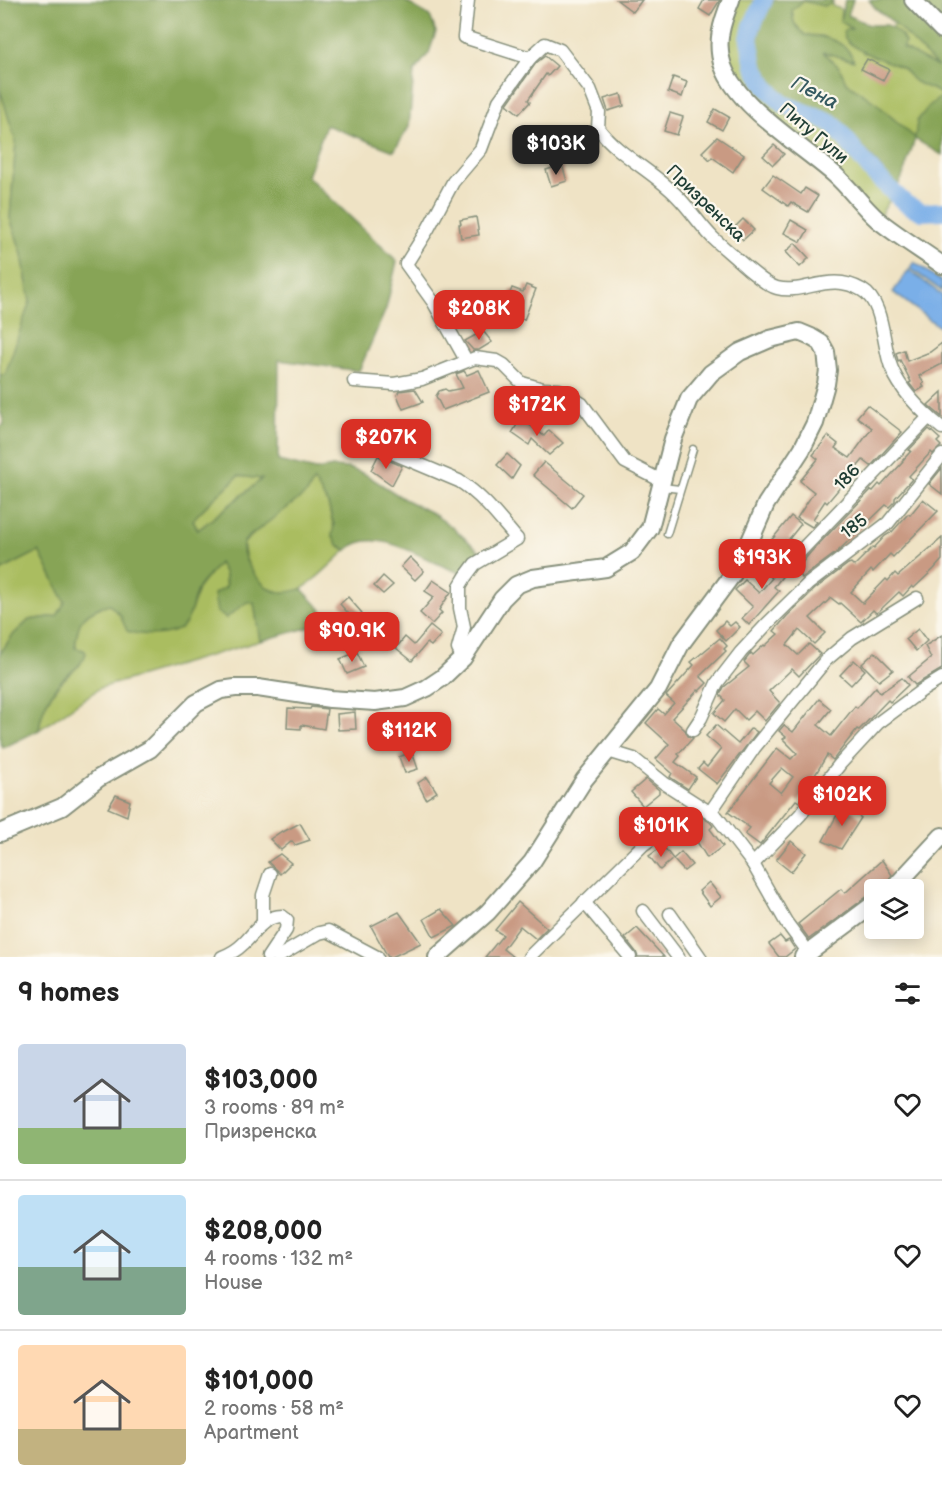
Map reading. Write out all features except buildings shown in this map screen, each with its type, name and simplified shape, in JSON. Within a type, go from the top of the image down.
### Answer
[{"type":"main road","name":"Питу Гули","points":[[731,0],[721,27],[719,43],[723,65],[733,85],[770,121],[840,179],[878,219],[942,264]]},
{"type":"main road","points":[[913,0],[942,30]]},
{"type":"main road","points":[[0,833],[52,813],[72,801],[99,778],[157,744],[196,703],[213,693],[235,687],[258,688],[345,701],[392,701],[411,696],[427,688],[442,678],[463,658],[502,599],[516,585],[533,578],[606,568],[632,552],[650,528],[673,439],[689,399],[711,373],[740,352],[788,333],[799,332],[821,343],[827,359],[826,384],[814,423],[802,449],[766,504],[744,555],[733,574],[681,644],[658,689],[584,780],[532,862],[488,912],[437,957]]},
{"type":"main road","points":[[902,879],[942,836]]},
{"type":"main road","points":[[806,955],[864,912]]},
{"type":"street","points":[[466,360],[434,303],[406,264],[453,182],[481,148],[499,101],[530,58],[465,37],[468,0]]},
{"type":"street","name":"Призренска","points":[[530,58],[545,44],[560,50],[590,89],[599,111],[598,128],[604,136],[677,195],[712,237],[761,280],[777,288],[788,289],[826,282],[845,284],[863,290],[876,306],[886,351],[892,369],[903,389],[942,428]]},
{"type":"street","points":[[354,381],[394,384],[422,379],[474,358],[497,361],[522,383],[531,387],[559,390],[582,404],[626,462],[662,484]]},
{"type":"street","name":"186","points":[[791,561],[929,417]]},
{"type":"street","points":[[357,438],[459,481],[472,489],[517,539],[475,564],[460,586],[460,608],[464,627],[458,648],[463,658]]},
{"type":"street","name":"185","points":[[693,730],[717,684],[741,652],[808,584],[888,523],[942,455]]},
{"type":"street","points":[[711,812],[754,748],[826,660],[852,638],[916,598]]},
{"type":"street","points":[[753,864],[800,815],[840,764],[878,723],[942,678]]},
{"type":"street","points":[[608,751],[634,759],[664,783],[697,806],[711,812],[722,822],[753,864],[806,955]]},
{"type":"street","points":[[529,957],[643,845],[697,806]]},
{"type":"street","points":[[263,922],[262,895],[270,874]]},
{"type":"street","points":[[584,902],[630,957]]},
{"type":"street","points":[[643,911],[678,957]]},
{"type":"street","points":[[670,914],[696,956]]},
{"type":"street","points":[[222,957],[240,947],[263,922],[280,916],[288,922],[286,930],[268,957]]},
{"type":"street","points":[[278,957],[326,931],[337,934],[377,957]]},
{"type":"lane","points":[[667,534],[693,449]]},
{"type":"lane","points":[[662,484],[680,489]]},
{"type":"green space","points":[[0,0],[403,0],[430,16],[436,32],[429,53],[414,72],[409,127],[394,151],[326,125],[307,176],[397,261],[386,309],[359,371],[279,360],[278,461],[316,470],[333,467],[348,468],[365,474],[404,499],[432,513],[483,554],[462,572],[458,572],[402,547],[387,543],[373,541],[359,543],[347,550],[338,545],[332,536],[334,525],[328,504],[314,481],[307,493],[251,535],[244,542],[243,548],[247,563],[263,584],[278,592],[302,589],[332,621],[260,641],[254,603],[247,602],[226,618],[217,612],[214,594],[226,587],[225,574],[219,563],[198,588],[185,624],[173,632],[149,635],[127,631],[120,615],[109,604],[100,607],[87,614],[80,624],[75,648],[84,650],[85,657],[50,696],[39,730],[3,748],[0,742],[0,654],[12,636],[29,620],[57,616],[65,602],[39,551],[0,571],[0,427],[4,424],[0,409],[0,375],[5,375],[30,301],[22,254],[10,218],[16,142],[0,90]],"holes":[[[238,476],[262,479],[198,530],[193,520]]]},
{"type":"green space","points":[[731,0],[764,0],[752,26],[749,39],[754,66],[765,86],[783,104],[834,125],[874,174],[894,193],[878,219],[733,85],[723,19]]},
{"type":"green space","points":[[774,0],[833,0],[832,3],[824,6],[803,1],[792,10],[794,23],[805,35],[834,40],[846,48],[854,61],[823,52],[839,67],[846,82],[877,104],[915,138],[917,121],[929,106],[942,96],[942,155],[915,139],[897,187],[843,127],[822,113],[784,96],[772,86],[763,76],[756,52],[761,26]]},
{"type":"green space","points":[[833,0],[832,6],[841,9],[840,21],[853,30],[864,53],[903,68],[916,82],[942,94],[915,138],[877,104],[846,82],[839,67],[822,51],[853,61],[822,36],[804,35],[794,23],[792,10],[803,1],[824,6]]},
{"type":"green space","points":[[845,0],[853,0],[848,15],[869,25],[887,25],[901,35],[905,43],[902,48],[938,67],[869,0],[942,0],[942,94],[916,82],[900,67],[850,44],[843,32],[846,29],[852,29],[840,21]]},
{"type":"green space","points":[[894,23],[941,69],[902,48],[905,42],[901,35],[891,29]]},
{"type":"green space","points":[[0,90],[16,142],[10,218],[22,254],[30,302],[5,376],[0,375]]},
{"type":"green space","points":[[238,476],[263,479],[198,530],[192,520]]},
{"type":"green space","points":[[314,480],[328,504],[338,545],[347,550],[305,587],[290,592],[279,592],[260,582],[253,574],[245,554],[244,543],[268,521],[307,493]]},
{"type":"green space","points":[[39,551],[65,602],[57,616],[29,620],[12,636],[0,654],[0,571]]},
{"type":"green space","points":[[219,562],[225,574],[226,618],[247,601],[254,603],[260,641],[100,688],[39,730],[47,701],[52,693],[80,665],[76,634],[78,626],[89,613],[109,604],[120,615],[190,614],[198,589]]},
{"type":"water","points":[[914,262],[942,282],[942,291],[910,268]]},
{"type":"water","points":[[909,270],[942,295],[942,329],[893,292]]},
{"type":"waterway","name":"Пена","points":[[764,0],[752,26],[749,39],[754,66],[765,86],[783,104],[834,125],[874,174],[906,204],[922,212],[942,211]]}]
